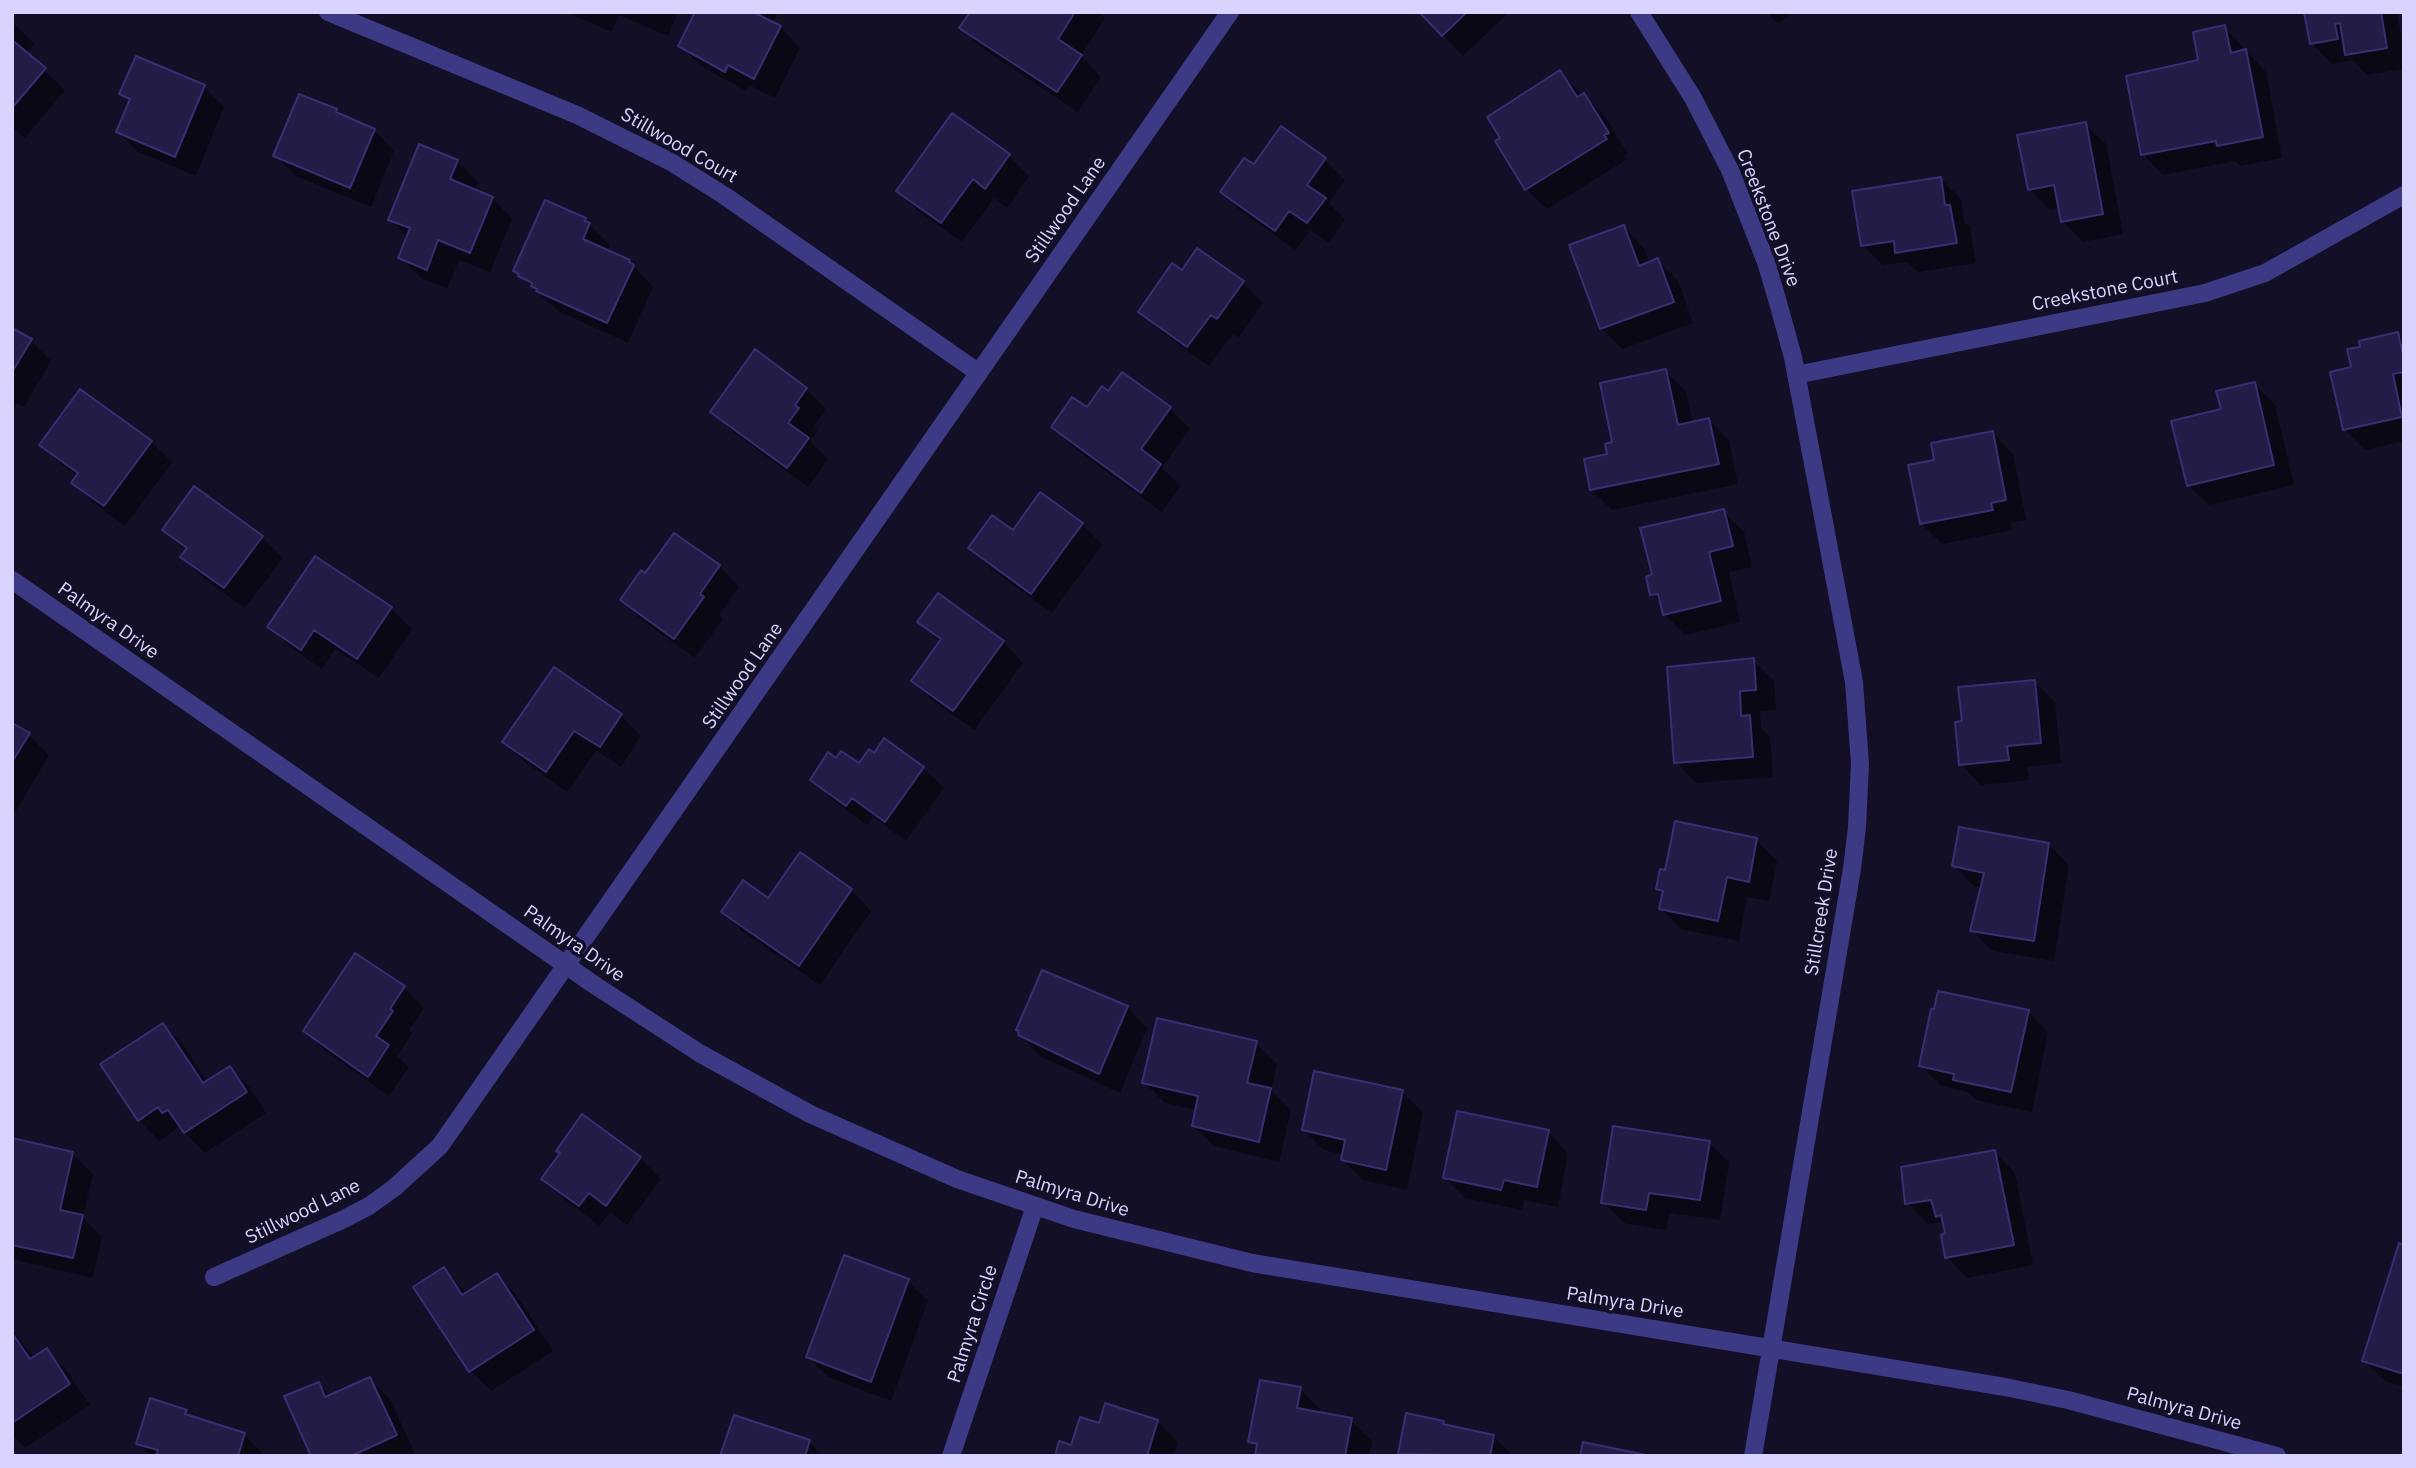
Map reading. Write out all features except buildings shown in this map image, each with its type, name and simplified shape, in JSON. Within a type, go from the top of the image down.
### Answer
[{"type":"street","name":"Stillwood Court","points":[[328,12],[578,115],[671,162],[725,196],[979,373]]},
{"type":"street","name":"Stillwood Lane","points":[[214,1277],[369,1206],[410,1175],[440,1146],[568,966],[1230,12]]},
{"type":"street","name":"Creekstone Drive","points":[[1639,12],[1693,98],[1730,170],[1766,262],[1796,375]]},
{"type":"street","name":"Creekstone Court","points":[[1796,375],[2204,293],[2264,274],[2404,195]]},
{"type":"street","name":"Stillcreek Drive","points":[[1753,1456],[1852,869],[1860,764],[1854,682],[1796,375]]},
{"type":"street","name":"Palmyra Drive","points":[[12,580],[568,966],[701,1054],[800,1109],[945,1174],[1114,1230],[1252,1263],[2068,1399],[2277,1456]]},
{"type":"street","name":"Palmyra Circle","points":[[951,1456],[1035,1206]]}]
